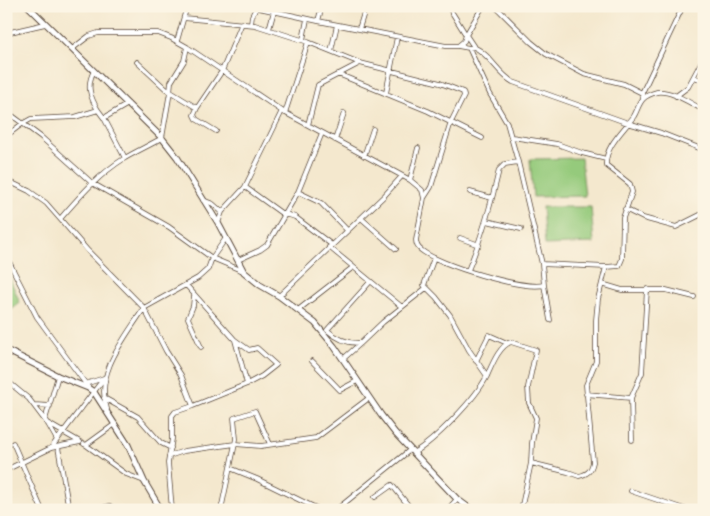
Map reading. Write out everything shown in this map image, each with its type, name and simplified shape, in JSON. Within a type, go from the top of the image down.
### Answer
[{"type":"street","points":[[28,6],[162,138],[177,157],[204,200],[244,272]]},
{"type":"street","points":[[176,41],[187,6]]},
{"type":"street","points":[[252,16],[249,6],[397,37],[446,46],[472,48],[484,53],[503,76],[513,82],[661,133],[704,150]]},
{"type":"street","points":[[318,21],[322,6]]},
{"type":"street","points":[[359,28],[366,6]]},
{"type":"street","points":[[448,6],[466,35],[490,94],[508,123],[542,264],[550,320]]},
{"type":"street","points":[[458,46],[464,41],[483,6]]},
{"type":"street","points":[[495,6],[531,42],[546,54],[584,74],[624,84],[642,93]]},
{"type":"street","points":[[643,99],[642,93],[683,6]]},
{"type":"street","points":[[250,24],[257,7]]},
{"type":"street","points":[[269,29],[274,12]]},
{"type":"street","points":[[184,18],[250,24],[269,29],[303,40],[360,63],[440,83],[463,92],[464,96],[451,122],[431,187],[424,198],[416,243],[419,249],[434,258],[468,270],[520,284],[544,285]]},
{"type":"street","points":[[303,40],[307,19]]},
{"type":"street","points":[[216,131],[196,119],[194,115],[222,71],[242,23]]},
{"type":"street","points":[[6,33],[45,24]]},
{"type":"street","points":[[331,51],[337,25]]},
{"type":"street","points":[[72,49],[89,36],[98,34],[158,33],[187,47],[284,112],[410,180],[420,188],[424,198]]},
{"type":"street","points":[[386,93],[397,37]]},
{"type":"street","points":[[218,223],[222,212],[244,187],[284,112],[308,42]]},
{"type":"street","points":[[162,138],[171,82],[184,60],[187,47]]},
{"type":"street","points":[[676,96],[686,90],[704,57]]},
{"type":"street","points":[[137,62],[170,92],[197,108]]},
{"type":"street","points":[[308,125],[317,87],[360,63]]},
{"type":"street","points":[[95,70],[90,79],[89,91],[125,158]]},
{"type":"street","points":[[338,74],[386,93],[482,138]]},
{"type":"street","points":[[694,77],[704,81]]},
{"type":"street","points":[[542,264],[619,266],[622,263],[622,230],[625,209],[632,192],[632,187],[606,165],[606,159],[618,136],[643,99],[658,92],[676,96],[704,110]]},
{"type":"street","points":[[104,118],[128,104]]},
{"type":"street","points":[[6,136],[31,120],[75,117],[98,110]]},
{"type":"street","points":[[6,111],[40,137],[92,183],[169,227],[212,258],[244,272],[334,336],[344,341],[361,343]]},
{"type":"street","points":[[335,140],[344,113]]},
{"type":"street","points":[[364,156],[373,129]]},
{"type":"street","points":[[238,260],[266,246],[298,192],[322,133]]},
{"type":"street","points":[[512,137],[557,144],[606,159]]},
{"type":"street","points":[[60,219],[92,183],[125,158],[162,138]]},
{"type":"street","points":[[410,180],[418,148]]},
{"type":"street","points":[[468,270],[487,221],[498,170],[505,164],[518,162]]},
{"type":"street","points":[[279,296],[384,196],[402,176]]},
{"type":"street","points":[[6,180],[38,197],[144,308],[166,352],[181,375],[193,406]]},
{"type":"street","points":[[244,187],[284,215],[295,217],[330,246],[352,268],[402,307]]},
{"type":"street","points":[[298,192],[321,204],[348,230]]},
{"type":"street","points":[[470,192],[492,198]]},
{"type":"street","points":[[204,200],[213,204],[222,212]]},
{"type":"street","points":[[625,209],[643,218],[676,227],[704,213]]},
{"type":"street","points":[[361,218],[396,248]]},
{"type":"street","points":[[487,221],[521,229]]},
{"type":"street","points":[[52,448],[56,440],[105,377],[113,358],[144,308],[203,275],[226,238]]},
{"type":"street","points":[[460,238],[479,245]]},
{"type":"street","points":[[6,256],[43,327],[87,386],[94,392],[115,424],[161,510]]},
{"type":"street","points":[[434,258],[423,284],[450,315],[476,361],[487,376]]},
{"type":"street","points":[[531,463],[579,476],[590,472],[593,462],[586,385],[596,360],[596,320],[606,267]]},
{"type":"street","points":[[298,310],[352,268]]},
{"type":"street","points":[[326,331],[370,282]]},
{"type":"street","points":[[602,284],[622,290],[666,290],[694,297]]},
{"type":"street","points":[[172,510],[169,456],[173,414],[247,384],[262,376],[276,365],[257,348],[249,350],[235,340],[186,285]]},
{"type":"street","points":[[343,359],[426,288]]},
{"type":"street","points":[[632,440],[631,398],[642,373],[647,289]]},
{"type":"street","points":[[194,296],[193,306],[188,318],[201,347]]},
{"type":"street","points":[[326,331],[368,398],[411,452],[457,499],[472,510]]},
{"type":"street","points":[[476,361],[488,335],[507,343],[511,342],[536,350],[528,387],[529,403],[536,418],[531,463],[520,510]]},
{"type":"street","points":[[235,340],[247,384]]},
{"type":"street","points":[[336,510],[411,452],[432,439],[474,396],[496,357],[507,343]]},
{"type":"street","points":[[6,350],[58,376],[87,386],[105,377]]},
{"type":"street","points":[[312,361],[340,390],[357,381]]},
{"type":"street","points":[[46,422],[58,376]]},
{"type":"street","points":[[105,377],[104,398],[109,416]]},
{"type":"street","points":[[6,380],[34,404],[56,440]]},
{"type":"street","points":[[586,394],[631,398]]},
{"type":"street","points":[[104,398],[138,418],[161,443],[171,448]]},
{"type":"street","points":[[169,456],[184,451],[234,444],[253,446],[312,439],[320,436],[368,398]]},
{"type":"street","points":[[34,404],[50,406]]},
{"type":"street","points":[[221,510],[236,436],[234,418],[254,410],[270,444]]},
{"type":"street","points":[[46,422],[86,445],[126,474],[144,481]]},
{"type":"street","points":[[86,445],[115,424]]},
{"type":"street","points":[[6,470],[52,448],[80,442]]},
{"type":"street","points":[[13,443],[42,510]]},
{"type":"street","points":[[58,447],[69,510]]},
{"type":"street","points":[[230,468],[320,510]]},
{"type":"street","points":[[375,497],[392,485],[412,510]]},
{"type":"street","points":[[631,491],[686,510]]},
{"type":"street","points":[[447,510],[457,499]]},
{"type":"street","points":[[95,510],[110,506],[114,510]]},
{"type":"green space","points":[[581,158],[585,196],[533,197],[530,159]]},
{"type":"green space","points":[[542,207],[591,207],[594,243],[545,245]]},
{"type":"green space","points":[[6,269],[20,303],[6,314]]}]
